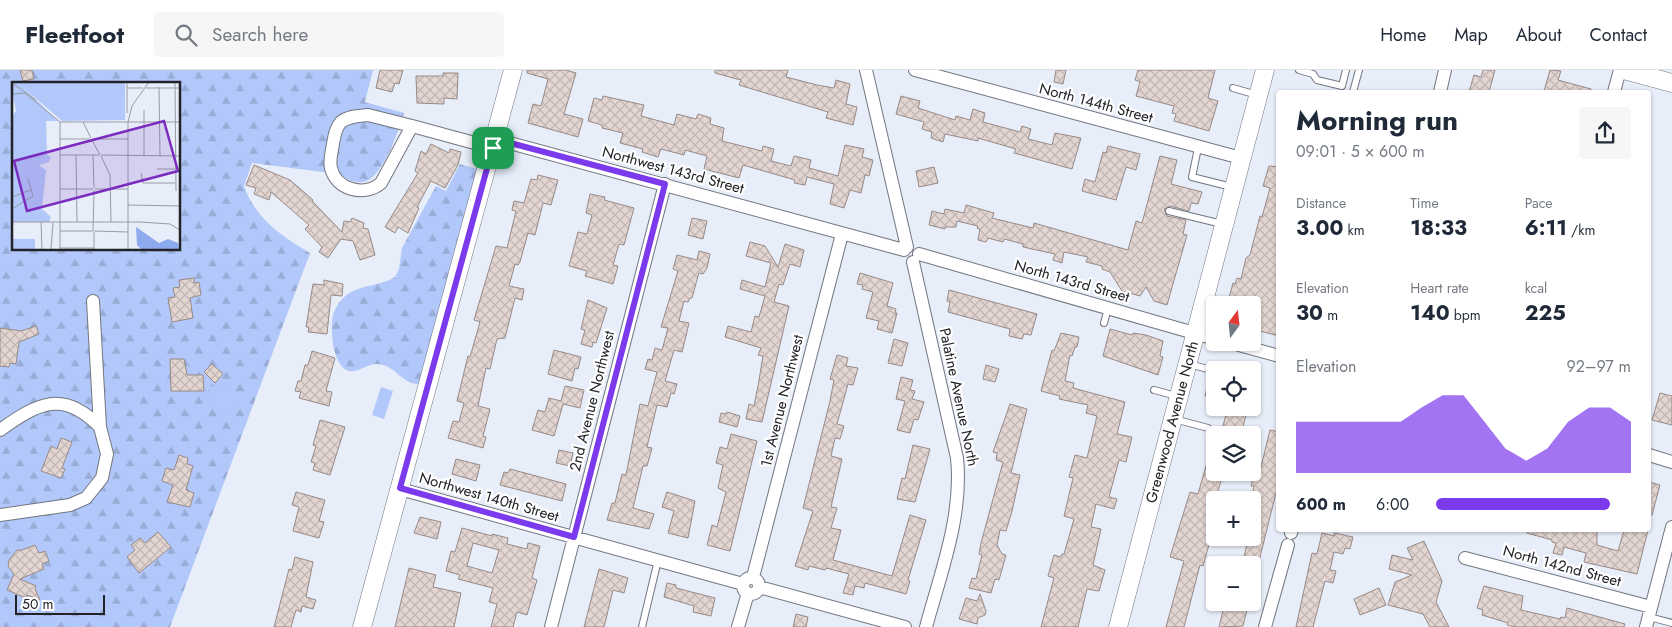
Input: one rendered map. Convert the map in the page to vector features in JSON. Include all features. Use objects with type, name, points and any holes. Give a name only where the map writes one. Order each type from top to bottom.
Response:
[{"type":"main road","points":[[362,627],[513,70]]},
{"type":"main road","name":"Greenwood Avenue North","points":[[1118,627],[1265,70]]},
{"type":"main road","points":[[1624,70],[1672,83]]},
{"type":"street","points":[[866,70],[906,248],[905,259],[916,258]]},
{"type":"street","name":"North 144th Street","points":[[915,70],[1198,148],[1241,158]]},
{"type":"street","points":[[1440,90],[1445,70]]},
{"type":"street","points":[[1615,90],[1620,70]]},
{"type":"street","points":[[368,115],[412,126],[387,173],[376,187],[364,191],[350,189],[344,186],[334,175],[330,163],[333,142],[341,122],[355,116],[368,115]]},
{"type":"street","name":"Northwest 143rd Street","points":[[412,126],[494,143],[665,184],[842,234]]},
{"type":"street","name":"2nd Avenue Northwest","points":[[551,627],[665,184]]},
{"type":"street","points":[[842,234],[906,248]]},
{"type":"street","name":"1st Avenue Northwest","points":[[738,627],[751,585],[842,234]]},
{"type":"street","name":"North 143rd Street","points":[[916,258],[1108,308],[1206,337]]},
{"type":"street","name":"Palatine Avenue North","points":[[916,258],[957,458],[960,482],[956,515],[926,627]]},
{"type":"street","points":[[0,515],[56,508],[86,498],[96,488],[106,467],[107,454],[100,428],[93,301]]},
{"type":"street","points":[[1246,351],[1276,356]]},
{"type":"street","points":[[0,430],[27,410],[43,404],[58,403],[76,408],[88,415],[100,428]]},
{"type":"street","points":[[1651,456],[1672,462]]},
{"type":"street","name":"Northwest 140th Street","points":[[400,488],[905,627]]},
{"type":"street","points":[[1649,617],[1672,527]]},
{"type":"street","points":[[1265,627],[1290,536]]},
{"type":"street","name":"North 142nd Street","points":[[1465,558],[1649,617]]},
{"type":"lane","points":[[1299,70],[1313,72],[1317,80],[1342,86],[1346,70]]},
{"type":"lane","points":[[1354,90],[1359,70]]},
{"type":"lane","points":[[1233,88],[1258,95]]},
{"type":"lane","points":[[1198,148],[1192,176],[1233,187]]},
{"type":"lane","points":[[1170,211],[1224,224]]},
{"type":"lane","points":[[1104,323],[1108,308]]},
{"type":"lane","points":[[1187,363],[1206,368]]},
{"type":"lane","points":[[1154,390],[1179,396]]},
{"type":"lane","points":[[1172,419],[1206,428]]},
{"type":"lane","points":[[642,627],[658,560]]},
{"type":"lane","points":[[1649,617],[1672,623]]},
{"type":"green space","points":[[0,70],[373,70],[365,102],[404,113],[386,158],[376,174],[370,179],[358,182],[338,174],[252,163],[244,186],[255,208],[279,233],[310,253],[170,627],[0,627]]},
{"type":"green space","points":[[460,164],[480,170],[421,381],[418,384],[412,383],[384,365],[378,364],[356,371],[349,371],[343,368],[335,354],[333,345],[332,326],[335,309],[348,294],[395,277],[399,269],[402,248],[436,186],[446,191]]},
{"type":"green space","points":[[225,382],[236,410],[219,416],[208,388]]},
{"type":"green space","points":[[381,387],[393,391],[384,419],[372,415]]},
{"type":"building","points":[[20,70],[32,70],[34,79],[23,81]]},
{"type":"building","points":[[380,70],[403,70],[399,84],[395,83],[392,92],[376,88]]},
{"type":"building","points":[[527,70],[566,70],[576,73],[564,114],[583,119],[578,137],[528,123],[533,104],[541,106],[548,79],[527,73]]},
{"type":"building","points":[[715,70],[788,70],[786,77],[817,85],[834,88],[836,80],[850,84],[846,104],[857,107],[853,125],[826,118],[828,112],[739,85],[741,80],[715,73]]},
{"type":"building","points":[[1056,70],[1066,70],[1063,84],[1054,82]]},
{"type":"building","points":[[1138,70],[1215,70],[1208,98],[1218,101],[1209,131],[1174,121],[1176,114],[1172,113],[1174,106],[1136,96],[1140,82],[1135,80]]},
{"type":"building","points":[[1483,70],[1495,70],[1490,90],[1470,90],[1474,75],[1481,77]]},
{"type":"building","points":[[1550,70],[1561,71],[1558,80],[1591,89],[1591,90],[1544,90]]},
{"type":"building","points":[[443,73],[458,73],[457,99],[444,98],[444,104],[417,103],[416,76],[443,76]]},
{"type":"building","points":[[603,96],[644,105],[641,116],[674,125],[677,114],[696,119],[698,114],[711,118],[710,124],[724,128],[722,141],[762,151],[763,146],[774,149],[771,161],[791,166],[794,156],[811,160],[809,168],[838,176],[845,145],[864,149],[862,157],[873,160],[869,176],[865,175],[861,193],[850,190],[844,208],[830,204],[834,184],[807,177],[805,185],[794,183],[795,180],[743,165],[739,178],[704,169],[707,156],[685,150],[684,155],[661,149],[658,157],[642,152],[643,149],[620,143],[623,133],[602,128],[602,125],[588,121],[594,98],[602,100]]},
{"type":"building","points":[[901,96],[920,101],[918,108],[955,120],[956,116],[970,120],[973,109],[985,113],[983,122],[1020,132],[1022,126],[1031,129],[1028,139],[1052,145],[1055,133],[1081,138],[1072,169],[1014,153],[1016,149],[978,138],[978,141],[945,134],[943,142],[931,138],[932,132],[922,129],[924,122],[896,114]]},
{"type":"building","points":[[431,144],[449,153],[450,149],[461,152],[458,165],[445,188],[431,181],[417,207],[419,208],[408,233],[398,227],[395,233],[385,227],[418,173],[415,171],[421,151],[426,154]]},
{"type":"building","points":[[1108,146],[1140,154],[1136,170],[1126,167],[1116,200],[1082,191],[1085,179],[1095,182],[1103,152],[1106,153]]},
{"type":"building","points":[[1160,156],[1177,160],[1171,184],[1202,192],[1198,204],[1191,203],[1189,211],[1170,206],[1164,209],[1167,216],[1186,220],[1183,234],[1187,235],[1167,305],[1154,301],[1146,287],[1140,296],[1122,291],[1110,272],[1102,269],[1102,266],[1086,262],[1088,257],[1064,252],[1062,263],[1053,260],[1055,254],[1023,247],[1023,244],[1004,239],[1003,242],[988,238],[986,242],[978,240],[980,229],[977,228],[978,226],[957,221],[956,227],[945,227],[945,229],[929,225],[932,211],[944,214],[945,209],[964,213],[966,205],[994,213],[992,218],[1033,228],[1034,223],[1128,250],[1136,221],[1142,223]]},
{"type":"building","points":[[254,165],[290,180],[313,200],[342,232],[344,221],[350,222],[352,218],[364,223],[363,228],[368,229],[375,255],[360,260],[353,241],[341,239],[328,258],[319,252],[322,247],[305,229],[309,225],[271,192],[269,200],[254,194],[256,188],[246,185]]},
{"type":"building","points":[[1269,166],[1276,167],[1276,335],[1261,331],[1261,296],[1229,296],[1233,283],[1235,284],[1237,278],[1241,279],[1246,258],[1250,255],[1260,216],[1262,217],[1270,188],[1263,186]]},
{"type":"building","points":[[934,167],[938,183],[919,187],[916,171]]},
{"type":"building","points":[[538,175],[558,180],[551,205],[543,203],[535,235],[528,233],[520,262],[518,265],[515,264],[509,286],[524,289],[522,300],[515,298],[505,338],[497,339],[490,369],[486,368],[478,406],[490,409],[483,436],[486,437],[483,448],[448,438],[453,421],[459,422],[464,403],[457,401],[468,356],[470,357],[480,322],[474,320],[496,246],[507,248],[516,211],[512,210],[514,201],[524,203],[531,179],[537,180]]},
{"type":"building","points":[[590,194],[605,197],[604,200],[634,208],[624,245],[619,244],[613,265],[618,266],[613,284],[585,276],[587,271],[569,266],[578,232],[587,234],[592,215],[586,213]]},
{"type":"building","points":[[692,218],[707,221],[703,239],[688,235]]},
{"type":"building","points":[[750,242],[765,246],[778,267],[785,244],[804,250],[800,267],[790,264],[783,285],[779,284],[774,302],[789,306],[762,422],[746,419],[749,404],[754,406],[763,356],[758,355],[761,348],[725,337],[728,326],[751,332],[755,316],[759,317],[765,296],[740,289],[742,280],[765,287],[771,263],[746,256]]},
{"type":"building","points":[[699,251],[710,254],[707,268],[703,274],[699,273],[692,298],[688,302],[684,301],[679,321],[689,323],[686,336],[682,352],[674,350],[665,381],[677,384],[674,394],[671,393],[667,407],[657,405],[647,447],[652,448],[647,466],[643,466],[633,508],[654,514],[649,529],[607,520],[612,503],[615,503],[622,474],[626,475],[640,404],[648,406],[657,372],[645,369],[648,359],[652,360],[655,348],[662,350],[668,328],[661,327],[678,271],[673,269],[677,255],[697,260]]},
{"type":"building","points":[[860,273],[893,283],[887,306],[896,309],[895,313],[897,313],[892,333],[877,329],[879,321],[866,318],[873,292],[862,289],[863,285],[857,284]]},
{"type":"building","points":[[194,278],[194,283],[199,282],[201,295],[190,298],[193,318],[172,322],[168,298],[175,297],[173,288],[180,287],[179,280]]},
{"type":"building","points":[[324,280],[343,284],[342,296],[331,295],[327,334],[308,332],[309,327],[306,327],[313,284],[324,285]]},
{"type":"building","points":[[949,290],[1037,314],[1031,335],[1024,334],[1022,339],[1009,336],[1010,329],[948,312],[950,302],[947,301]]},
{"type":"building","points":[[588,300],[607,308],[596,343],[593,342],[592,347],[581,344],[585,330],[581,329]]},
{"type":"building","points":[[36,326],[39,334],[19,342],[16,364],[10,363],[9,367],[0,366],[0,328],[21,331]]},
{"type":"building","points":[[1110,329],[1132,335],[1133,333],[1146,335],[1163,341],[1160,356],[1163,357],[1158,375],[1103,356]]},
{"type":"building","points":[[1061,333],[1079,337],[1077,347],[1075,347],[1072,356],[1070,355],[1065,381],[1074,383],[1073,388],[1125,402],[1117,434],[1132,437],[1126,462],[1119,460],[1109,497],[1117,499],[1114,509],[1096,504],[1091,527],[1101,529],[1093,565],[1105,570],[1099,591],[1087,589],[1078,627],[1041,627],[1054,578],[1048,576],[1054,555],[1061,557],[1064,554],[1074,519],[1064,516],[1073,478],[1069,477],[1075,455],[1087,458],[1097,416],[1086,413],[1088,405],[1059,399],[1060,396],[1041,391],[1052,350],[1054,351]]},
{"type":"building","points":[[894,339],[908,343],[902,366],[888,363]]},
{"type":"building","points":[[554,350],[581,357],[578,369],[575,368],[572,381],[548,374]]},
{"type":"building","points":[[312,351],[335,358],[326,391],[332,392],[329,406],[299,398],[301,392],[295,391],[298,381],[301,381],[305,365],[308,365]]},
{"type":"building","points":[[837,355],[848,358],[846,366],[858,368],[853,385],[848,384],[837,424],[844,426],[840,439],[835,438],[831,456],[842,459],[831,507],[837,508],[831,528],[841,530],[833,560],[892,576],[910,515],[926,520],[908,580],[910,581],[906,594],[865,583],[864,588],[855,586],[853,595],[843,593],[849,574],[826,568],[825,570],[809,566],[808,570],[795,566],[813,511],[803,508],[830,401],[834,380],[830,379]]},
{"type":"building","points":[[170,359],[184,359],[187,375],[203,375],[204,391],[171,391]]},
{"type":"building","points":[[212,364],[223,374],[215,383],[204,372]]},
{"type":"building","points":[[986,365],[999,369],[995,382],[983,379]]},
{"type":"building","points":[[901,377],[913,380],[910,390],[915,391],[912,399],[924,402],[918,420],[914,419],[910,433],[897,430],[905,401],[896,399]]},
{"type":"building","points":[[565,386],[584,390],[580,408],[563,404],[554,436],[532,430],[538,410],[545,412],[549,398],[561,401]]},
{"type":"building","points":[[1660,393],[1672,396],[1672,425],[1652,420]]},
{"type":"building","points":[[1010,404],[1027,409],[1011,473],[1020,475],[1006,531],[1000,530],[997,545],[1002,554],[1006,555],[999,580],[995,579],[991,593],[969,588],[972,578],[976,579],[982,555],[979,554],[981,543],[1003,462],[996,460],[997,453],[993,452]]},
{"type":"building","points":[[727,412],[740,416],[737,427],[719,422],[721,413],[726,414]]},
{"type":"building","points":[[1226,416],[1246,416],[1243,426],[1223,426]]},
{"type":"building","points":[[320,420],[345,427],[330,475],[313,470],[315,463],[311,462],[316,446],[313,445]]},
{"type":"building","points":[[1270,430],[1276,431],[1276,493],[1260,556],[1244,556],[1247,546],[1261,546],[1261,491],[1253,491],[1254,486],[1251,486],[1252,481],[1261,481],[1261,467]]},
{"type":"building","points":[[731,434],[757,441],[730,551],[707,545],[712,525],[717,527],[726,492],[718,488],[723,465],[716,463],[720,447],[727,449]]},
{"type":"building","points":[[61,438],[72,442],[62,468],[65,469],[61,478],[41,471],[51,446],[57,449]]},
{"type":"building","points":[[913,445],[930,449],[915,502],[897,499],[902,478],[905,479]]},
{"type":"building","points":[[559,450],[573,453],[570,466],[556,463]]},
{"type":"building","points":[[179,455],[188,458],[187,464],[193,466],[186,490],[194,493],[190,507],[167,502],[173,485],[162,481],[166,468],[174,470]]},
{"type":"building","points":[[456,459],[480,465],[476,481],[452,474]]},
{"type":"building","points":[[1206,466],[1206,481],[1221,481],[1218,491],[1206,491],[1206,546],[1209,546],[1203,566],[1200,565],[1184,627],[1166,627],[1184,561],[1170,557],[1190,492],[1198,494]]},
{"type":"building","points":[[510,469],[566,484],[562,501],[500,485],[504,472],[508,473]]},
{"type":"building","points":[[1651,483],[1660,485],[1651,515]]},
{"type":"building","points":[[296,492],[325,500],[319,521],[324,522],[319,538],[293,531],[299,507],[292,505]]},
{"type":"building","points":[[667,492],[695,501],[688,538],[668,533],[674,511],[662,507]]},
{"type":"building","points":[[420,517],[441,522],[437,539],[414,533]]},
{"type":"building","points":[[462,528],[508,538],[507,544],[527,549],[528,543],[540,546],[532,578],[537,580],[527,615],[517,612],[513,627],[491,627],[497,604],[489,602],[493,588],[458,579],[460,575],[446,571],[451,551],[455,552]],"holes":[[[473,543],[499,550],[492,573],[467,566]]]},
{"type":"building","points":[[158,532],[171,547],[139,573],[127,557],[135,550],[131,545],[140,538],[145,543]]},
{"type":"building","points":[[1597,532],[1597,545],[1618,551],[1623,532],[1648,532],[1637,574],[1584,562],[1586,553],[1564,547],[1562,555],[1553,553],[1556,543],[1552,542],[1552,540],[1527,533]]},
{"type":"building","points":[[1322,533],[1334,536],[1334,533],[1353,537],[1350,549],[1345,548],[1343,554],[1334,552],[1330,570],[1336,571],[1333,583],[1325,581],[1313,627],[1296,627],[1312,553],[1317,554]]},
{"type":"building","points":[[1424,541],[1442,581],[1436,602],[1449,627],[1430,627],[1423,614],[1388,605],[1395,582],[1412,575],[1389,569],[1392,555],[1413,560],[1407,548]]},
{"type":"building","points":[[35,545],[39,553],[45,551],[49,561],[42,564],[44,569],[20,579],[36,586],[35,589],[40,600],[27,595],[26,598],[7,590],[14,574],[8,566],[9,560],[17,550]]},
{"type":"building","points":[[295,557],[313,562],[306,597],[316,600],[313,609],[302,606],[301,612],[296,610],[291,627],[274,627],[289,569],[292,570]]},
{"type":"building","points":[[409,568],[436,575],[433,587],[461,593],[454,627],[395,627]]},
{"type":"building","points":[[599,569],[628,578],[624,593],[613,590],[604,627],[584,627]]},
{"type":"building","points":[[667,583],[676,585],[676,588],[715,598],[711,616],[693,612],[694,606],[664,597]]},
{"type":"building","points":[[1484,586],[1523,596],[1521,610],[1560,619],[1561,617],[1565,618],[1567,608],[1625,624],[1624,627],[1515,627],[1507,625],[1508,623],[1482,615],[1483,610],[1477,608]]},
{"type":"building","points":[[1379,588],[1386,605],[1360,615],[1354,599]]},
{"type":"building","points":[[980,594],[986,611],[985,615],[978,618],[977,624],[959,619],[966,598],[977,601]]},
{"type":"building","points":[[1223,611],[1247,611],[1243,626],[1219,627]]},
{"type":"building","points":[[796,614],[808,617],[806,627],[793,627]]},
{"type":"route","points":[[495,139],[665,184],[574,537],[400,488],[493,148],[495,139]]}]
